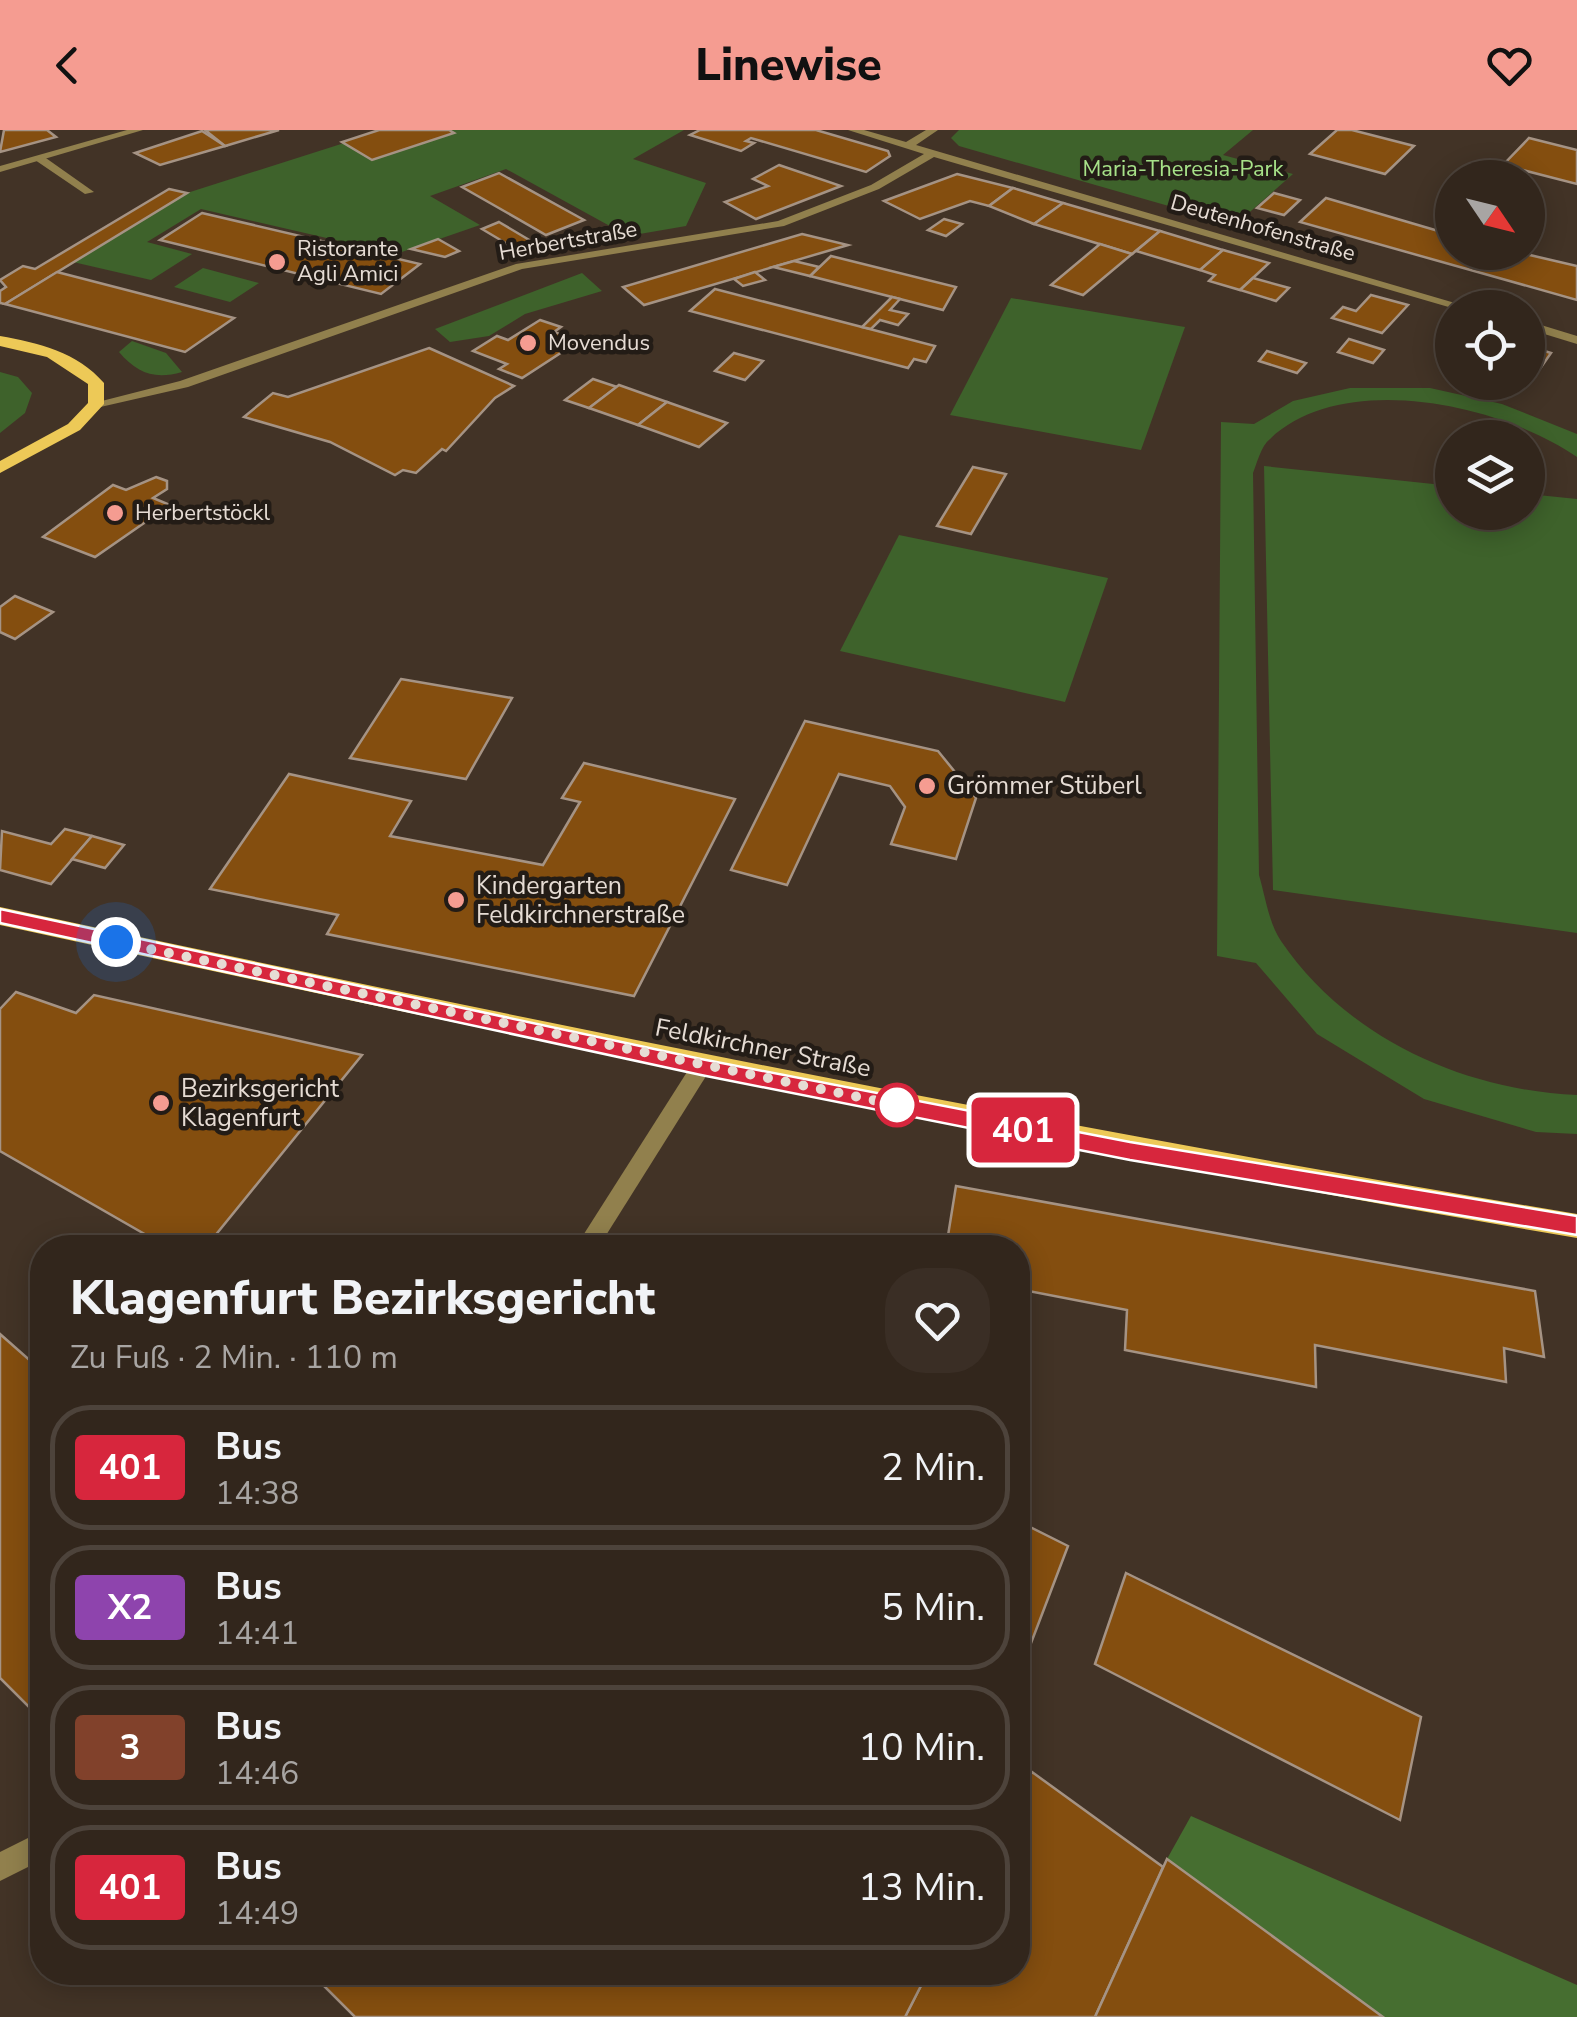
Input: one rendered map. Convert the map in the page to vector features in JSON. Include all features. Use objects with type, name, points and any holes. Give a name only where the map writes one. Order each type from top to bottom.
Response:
[{"type":"main road","points":[[0,341],[57,355],[81,367],[96,382],[96,404],[74,427],[0,468]]},
{"type":"main road","name":"Feldkirchner Straße","points":[[0,916],[701,1067],[1130,1151],[1577,1226]]},
{"type":"street","points":[[0,169],[138,130]]},
{"type":"street","points":[[853,130],[933,153]]},
{"type":"street","points":[[907,146],[933,130]]},
{"type":"street","name":"Deutenhofenstraße","points":[[933,153],[1435,299]]},
{"type":"street","name":"Herbertstraße","points":[[96,404],[184,384],[520,266],[780,224],[876,186],[933,153]]},
{"type":"street","points":[[39,158],[89,192]]},
{"type":"street","points":[[1545,330],[1577,340]]},
{"type":"street","points":[[594,1235],[701,1067]]},
{"type":"street","points":[[0,1868],[30,1852]]},
{"type":"green space","points":[[385,130],[684,130],[633,159],[706,183],[686,226],[628,236],[506,169],[430,196],[480,225],[396,254],[201,209],[147,242],[192,254],[151,280],[73,262],[187,193]]},
{"type":"green space","name":"Maria-Theresia-Park","points":[[959,130],[1253,130],[1223,155],[1293,174],[1235,225],[959,146],[951,138]]},
{"type":"green space","points":[[203,268],[259,283],[230,302],[174,287]]},
{"type":"green space","points":[[582,273],[602,291],[525,314],[489,336],[450,342],[435,329]]},
{"type":"green space","points":[[1011,298],[1185,327],[1141,450],[950,415]]},
{"type":"green space","points":[[132,341],[166,353],[182,372],[155,375],[139,370],[119,352]]},
{"type":"green space","points":[[0,372],[18,377],[32,393],[25,413],[0,433]]},
{"type":"green space","points":[[1350,388],[1430,388],[1435,389],[1435,400],[1484,400],[1542,420],[1501,420],[1423,402],[1380,400],[1339,405],[1301,418],[1264,446],[1253,473],[1259,875],[1270,918],[1281,941],[1339,1005],[1374,1031],[1451,1070],[1534,1091],[1577,1095],[1577,1134],[1536,1132],[1424,1099],[1317,1034],[1256,963],[1217,956],[1221,422],[1254,424],[1293,401]]},
{"type":"green space","points":[[1545,421],[1577,434],[1577,457],[1545,438]]},
{"type":"green space","points":[[1264,466],[1435,484],[1435,530],[1545,530],[1545,496],[1577,499],[1577,933],[1273,890]]},
{"type":"green space","points":[[899,535],[1108,578],[1065,702],[840,651]]},
{"type":"green space","points":[[1191,1816],[1577,1985],[1577,2017],[1383,2017],[1167,1859]]},
{"type":"building","points":[[4,130],[47,130],[56,137],[0,152]]},
{"type":"building","points":[[205,130],[279,130],[225,146]]},
{"type":"building","points":[[379,130],[454,133],[372,160],[342,142]]},
{"type":"building","points":[[700,130],[816,130],[888,151],[890,156],[866,172],[751,138],[746,141],[754,143],[741,151],[690,135]]},
{"type":"building","points":[[1337,130],[1352,130],[1414,146],[1385,174],[1310,154]]},
{"type":"building","points":[[202,131],[225,146],[160,165],[135,153]]},
{"type":"building","points":[[1529,138],[1577,150],[1577,184],[1545,176],[1545,160],[1508,160]]},
{"type":"building","points":[[779,165],[841,186],[756,219],[725,202],[768,186],[753,179]]},
{"type":"building","points":[[499,173],[584,220],[546,235],[462,187]]},
{"type":"building","points":[[957,174],[1013,188],[989,206],[970,201],[920,219],[884,201]]},
{"type":"building","points":[[1013,188],[1063,203],[1034,224],[989,206]]},
{"type":"building","points":[[169,189],[187,193],[5,304],[0,303],[0,291],[6,287],[0,280],[23,266],[35,269]]},
{"type":"building","points":[[1274,193],[1300,200],[1284,215],[1257,208]]},
{"type":"building","points":[[1326,198],[1435,230],[1435,260],[1300,222]]},
{"type":"building","points":[[1063,203],[1160,231],[1132,254],[1034,224]]},
{"type":"building","points":[[202,213],[420,264],[381,294],[160,240]]},
{"type":"building","points":[[944,219],[962,224],[946,236],[928,230]]},
{"type":"building","points":[[499,222],[531,241],[514,248],[482,229]]},
{"type":"building","points":[[1160,231],[1223,250],[1200,270],[1136,251]]},
{"type":"building","points":[[802,234],[848,245],[644,305],[623,287]]},
{"type":"building","points":[[438,239],[459,251],[445,257],[411,249]]},
{"type":"building","points":[[1100,244],[1132,254],[1083,295],[1051,285]]},
{"type":"building","points":[[1223,250],[1269,263],[1240,290],[1209,281],[1215,275],[1200,270]]},
{"type":"building","points":[[831,256],[956,287],[943,310],[810,276]]},
{"type":"building","points":[[1545,259],[1577,266],[1577,300],[1470,270],[1545,270]]},
{"type":"building","points":[[794,261],[819,267],[810,276],[773,267]]},
{"type":"building","points":[[57,272],[234,318],[185,352],[5,304]]},
{"type":"building","points":[[755,272],[765,280],[743,286],[734,279]]},
{"type":"building","points":[[1253,278],[1289,288],[1276,301],[1240,290]]},
{"type":"building","points":[[715,289],[935,346],[926,362],[914,359],[908,368],[690,311]]},
{"type":"building","points":[[1371,295],[1408,305],[1382,333],[1332,318],[1343,307],[1356,311]]},
{"type":"building","points":[[892,297],[900,299],[890,310],[908,314],[898,325],[880,320],[871,329],[862,327]]},
{"type":"building","points":[[540,320],[561,327],[554,332],[579,341],[522,378],[499,369],[507,364],[473,351],[497,336],[508,340]]},
{"type":"building","points":[[1349,339],[1384,350],[1373,363],[1338,352]]},
{"type":"building","points":[[429,348],[514,386],[495,398],[446,451],[442,449],[416,473],[403,470],[395,475],[330,442],[244,417],[273,393],[288,397]]},
{"type":"building","points":[[1267,351],[1306,363],[1297,373],[1259,361]]},
{"type":"building","points":[[734,353],[763,361],[745,380],[715,371]]},
{"type":"building","points":[[593,379],[617,387],[589,408],[565,400]]},
{"type":"building","points":[[619,385],[667,402],[638,425],[589,408]]},
{"type":"building","points":[[667,402],[727,423],[699,447],[638,425]]},
{"type":"building","points":[[973,467],[1006,474],[971,534],[937,526]]},
{"type":"building","name":"Herbertstöckl","points":[[156,477],[167,481],[167,489],[153,498],[170,505],[95,557],[43,537],[113,485],[126,490]]},
{"type":"building","points":[[15,596],[53,612],[15,639],[0,632],[0,607]]},
{"type":"building","points":[[401,679],[512,698],[466,779],[350,758]]},
{"type":"building","points":[[805,721],[938,751],[976,798],[956,859],[891,844],[905,807],[890,786],[839,774],[787,885],[731,870]]},
{"type":"building","points":[[584,763],[735,799],[634,996],[327,934],[338,915],[210,889],[289,774],[411,801],[390,836],[543,865],[580,802],[562,798]]},
{"type":"building","points":[[65,829],[92,836],[51,884],[0,870],[2,831],[51,844]]},
{"type":"building","points":[[92,836],[124,845],[105,868],[72,859]]},
{"type":"building","name":"Bezirksgericht Klagenfurt","points":[[16,992],[76,1013],[94,995],[362,1055],[216,1235],[146,1235],[0,1151],[0,1009]]},
{"type":"building","points":[[956,1186],[1535,1291],[1544,1357],[1504,1348],[1506,1382],[1315,1345],[1316,1387],[1125,1350],[1127,1310],[1030,1291],[1030,1235],[948,1235]]},
{"type":"building","points":[[0,1334],[30,1360],[30,1708],[0,1678]]},
{"type":"building","points":[[1030,1527],[1068,1546],[1030,1646]]},
{"type":"building","points":[[1126,1573],[1421,1717],[1400,1820],[1095,1664]]},
{"type":"building","points":[[1032,1772],[1163,1867],[1095,2017],[905,2017],[921,1985],[1030,1985]]},
{"type":"building","points":[[1167,1859],[1383,2017],[1095,2017]]},
{"type":"building","points":[[323,1985],[921,1985],[905,2017],[355,2017]]},
{"type":"bus line","name":"401","points":[[0,916],[701,1067],[1130,1151],[1577,1226]]},
{"type":"place","name":"Ristorante Agli Amici","points":[[277,262]]},
{"type":"place","name":"Movendus","points":[[528,343]]},
{"type":"place","name":"Herbertstöckl","points":[[115,513]]},
{"type":"place","name":"Grömmer Stüberl","points":[[927,786]]},
{"type":"place","name":"Kindergarten Feldkirchnerstraße","points":[[456,900]]},
{"type":"place","name":"Bezirksgericht Klagenfurt","points":[[161,1103]]},
{"type":"route","points":[[116,942],[897,1105]]}]
